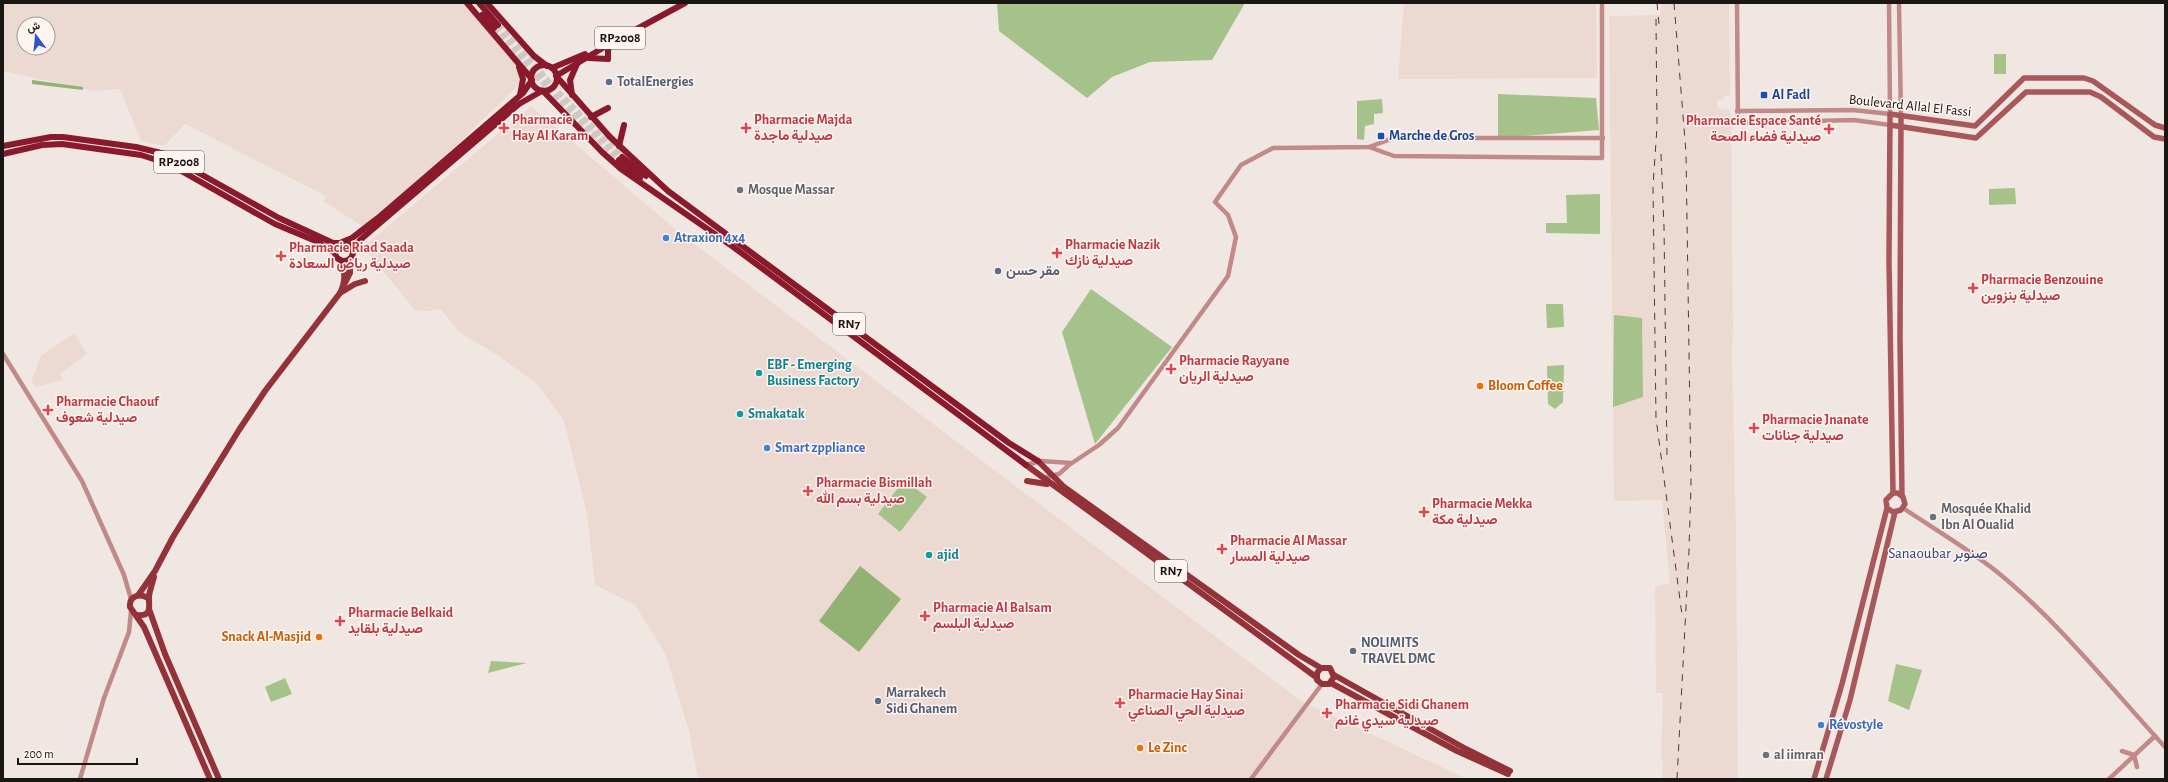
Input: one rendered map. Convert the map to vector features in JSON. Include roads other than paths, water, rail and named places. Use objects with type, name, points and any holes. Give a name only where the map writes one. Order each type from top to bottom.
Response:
[{"type":"highway","points":[[468,3],[531,79],[536,88],[543,91],[608,158],[656,192]]},
{"type":"highway","points":[[472,3],[496,27],[479,3]]},
{"type":"highway","points":[[487,3],[534,56],[549,67],[591,117],[619,146],[661,185]]},
{"type":"highway","name":"RP2008","points":[[549,67],[575,59],[678,3]]},
{"type":"highway","name":"RP2008","points":[[556,76],[611,43],[685,3]]},
{"type":"highway","points":[[584,59],[600,57],[608,59],[608,50],[611,43]]},
{"type":"highway","points":[[518,64],[523,79],[520,96]]},
{"type":"highway","points":[[573,96],[570,80],[577,64]]},
{"type":"highway","points":[[335,253],[335,248],[341,243],[352,238],[378,218],[520,96],[528,87],[536,69],[549,67]]},
{"type":"highway","points":[[340,260],[350,260],[353,255],[353,249],[360,240],[519,104],[553,87],[556,76]]},
{"type":"highway","points":[[591,117],[608,108]]},
{"type":"highway","points":[[619,146],[624,125]]},
{"type":"highway","name":"RP2008","points":[[3,146],[51,137],[63,137],[153,150],[172,158],[279,218],[333,243],[348,243],[353,249]]},
{"type":"highway","name":"RP2008","points":[[3,154],[42,145],[62,144],[151,157],[169,164],[275,224],[318,242],[335,253],[340,260]]},
{"type":"highway","name":"RN7","points":[[1026,465],[732,246],[656,192],[620,159],[661,185],[1010,443],[1038,461]]},
{"type":"main road","name":"Boulevard Allal El Fassi","points":[[1890,114],[1975,126],[2024,78],[2084,78],[2093,80],[2155,125],[2165,128]]},
{"type":"main road","name":"Boulevard Allal El Fassi","points":[[1890,125],[1976,138],[2026,92],[2086,91],[2101,97],[2154,137],[2165,139]]},
{"type":"main road","points":[[1814,779],[1842,684],[1888,508],[1886,500],[1893,493],[1889,262],[1890,114]]},
{"type":"main road","points":[[1826,779],[1850,700],[1895,512],[1903,508],[1905,502],[1902,496],[1900,337],[1901,116]]},
{"type":"main road","points":[[340,260],[343,268],[344,284]]},
{"type":"main road","points":[[210,779],[140,616],[131,611],[129,606],[131,599],[138,595],[155,571],[173,537],[239,430],[265,391],[340,293],[350,273],[350,260]]},
{"type":"main road","points":[[340,293],[355,284],[365,281]]},
{"type":"main road","name":"RN7","points":[[1038,461],[1049,469],[1054,477],[1064,487],[1298,655],[1320,668],[1328,667],[1334,675],[1459,748]]},
{"type":"main road","name":"RN7","points":[[1026,465],[1041,478],[1316,677],[1322,684]]},
{"type":"main road","points":[[1027,481],[1051,485]]},
{"type":"main road","points":[[1893,493],[1902,496]]},
{"type":"main road","points":[[1888,508],[1895,512]]},
{"type":"main road","points":[[155,571],[148,598],[151,605],[149,609],[165,654],[219,779]]},
{"type":"main road","points":[[138,595],[148,598]]},
{"type":"main road","points":[[140,616],[149,609]]},
{"type":"main road","points":[[1316,677],[1317,671],[1320,668]]},
{"type":"main road","points":[[1322,684],[1331,683],[1334,675]]},
{"type":"main road","name":"RN7","points":[[1331,683],[1509,772]]},
{"type":"street","points":[[1369,147],[1394,156],[1602,158],[1602,3]]},
{"type":"street","points":[[1736,3],[1738,111]]},
{"type":"street","points":[[1889,3],[1890,114]]},
{"type":"street","points":[[1899,3],[1901,116]]},
{"type":"street","name":"Boulevard Allal El Fassi","points":[[1890,114],[1853,110],[1738,111],[1738,123],[1854,120],[1890,125]]},
{"type":"street","points":[[1041,478],[1054,477],[1071,463],[1094,450],[1118,428],[1228,276],[1236,237],[1228,215],[1215,202],[1241,165],[1273,148],[1369,147],[1394,138],[1602,138]]},
{"type":"street","points":[[3,354],[79,477],[128,586],[131,599]]},
{"type":"street","points":[[1026,465],[1038,461],[1071,463]]},
{"type":"street","points":[[1903,508],[1985,562],[2029,600],[2102,676],[2165,747]]},
{"type":"street","points":[[128,586],[138,595]]},
{"type":"street","points":[[80,779],[104,698],[128,632],[131,611]]},
{"type":"street","points":[[128,632],[140,616]]},
{"type":"street","points":[[1251,779],[1322,684]]},
{"type":"street","points":[[2109,779],[2155,736]]},
{"type":"street","points":[[2122,752],[2134,755]]},
{"type":"street","points":[[2134,755],[2137,767]]},
{"type":"tunnel","points":[[498,25],[557,91],[622,157]]},
{"type":"tunnel","points":[[494,28],[553,94],[619,160]]},
{"type":"railway","points":[[1657,3],[1659,24]]},
{"type":"railway","points":[[1674,3],[1686,153],[1691,485],[1677,779]]},
{"type":"railway","points":[[1656,19],[1657,127],[1653,186],[1656,418],[1682,615]]},
{"type":"railway","points":[[1661,154],[1664,227],[1667,456]]},
{"type":"place","name":"TotalEnergies","points":[[609,82]]},
{"type":"place","name":"Al Fadl","points":[[1764,95]]},
{"type":"place","name":"Pharmacie Hay Al Karam","points":[[504,128]]},
{"type":"place","name":"Pharmacie Majda صيدلية ماجدة","points":[[746,128]]},
{"type":"place","name":"Pharmacie Espace Santé صيدلية فضاء الصحة","points":[[1829,129]]},
{"type":"place","name":"Marche de Gros","points":[[1381,136]]},
{"type":"place","name":"Mosque Massar","points":[[740,190]]},
{"type":"place","name":"Atraxion 4x4","points":[[666,238]]},
{"type":"place","name":"Pharmacie Nazik صيدلية نازك","points":[[1057,253]]},
{"type":"place","name":"Pharmacie Riad Saada صيدلية رياض السعادة","points":[[281,256]]},
{"type":"place","name":"مقر حسن","points":[[998,271]]},
{"type":"place","name":"Pharmacie Benzouine صيدلية بنزوين","points":[[1973,288]]},
{"type":"place","name":"Pharmacie Rayyane صيدلية الريان","points":[[1171,369]]},
{"type":"place","name":"EBF - Emerging Business Factory","points":[[759,373]]},
{"type":"place","name":"Bloom Coffee","points":[[1480,386]]},
{"type":"place","name":"Pharmacie Chaouf صيدلية شعوف","points":[[48,410]]},
{"type":"place","name":"Smakatak","points":[[740,414]]},
{"type":"place","name":"Pharmacie Jnanate صيدلية جنانات","points":[[1754,428]]},
{"type":"place","name":"Smart zppliance","points":[[767,448]]},
{"type":"place","name":"Pharmacie Bismillah صيدلية بسم الله","points":[[808,491]]},
{"type":"place","name":"Pharmacie Mekka صيدلية مكة","points":[[1424,512]]},
{"type":"place","name":"Mosquée Khalid Ibn Al Oualid","points":[[1933,517]]},
{"type":"place","name":"Pharmacie Al Massar صيدلية المسار","points":[[1222,549]]},
{"type":"place","name":"ajid","points":[[929,555]]},
{"type":"place","name":"Pharmacie Al Balsam صيدلية البلسم","points":[[925,616]]},
{"type":"place","name":"Pharmacie Belkaid صيدلية بلقايد","points":[[340,621]]},
{"type":"place","name":"Snack Al-Masjid","points":[[319,637]]},
{"type":"place","name":"NOLIMITS TRAVEL DMC","points":[[1353,651]]},
{"type":"place","name":"Marrakech Sidi Ghanem","points":[[878,701]]},
{"type":"place","name":"Pharmacie Hay Sinai صيدلية الحي الصناعي","points":[[1120,703]]},
{"type":"place","name":"Pharmacie Sidi Ghanem صيدلية سيدي غانم","points":[[1327,713]]},
{"type":"place","name":"Révostyle","points":[[1821,725]]},
{"type":"place","name":"Le Zinc","points":[[1140,748]]},
{"type":"place","name":"al iimran","points":[[1766,755]]},
{"type":"district","name":"Sanaoubar صنوبر","points":[[1938,553]]}]
